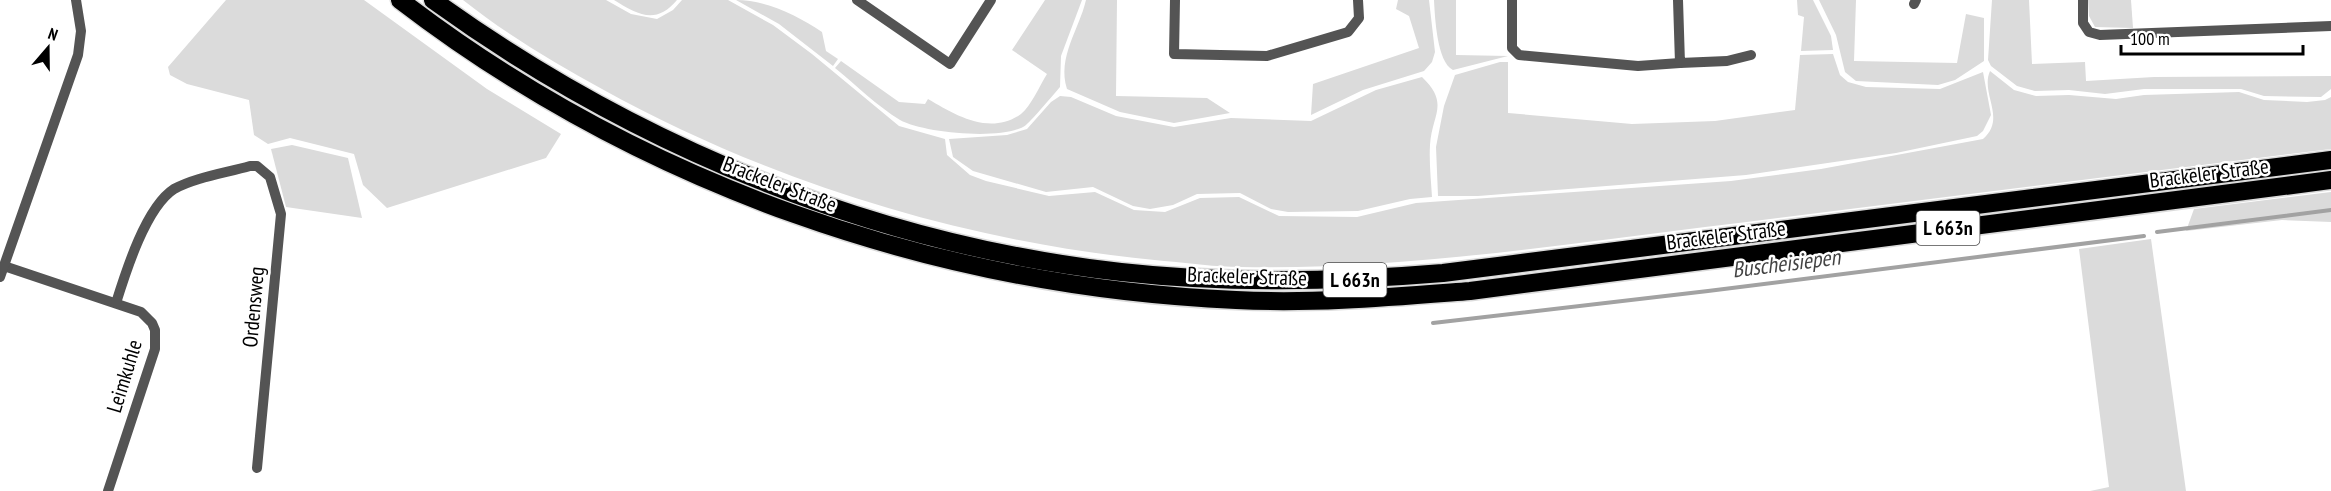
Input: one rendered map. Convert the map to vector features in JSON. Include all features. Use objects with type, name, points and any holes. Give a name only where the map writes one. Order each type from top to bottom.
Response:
[{"type":"highway","name":"Brackeler Straße","points":[[400,0],[467,49],[550,102],[663,160],[761,203],[883,244],[947,261],[1051,281],[1158,295],[1299,301],[1385,298],[1470,291],[2331,180]]},
{"type":"highway","name":"Brackeler Straße","points":[[433,0],[519,59],[627,121],[767,183],[922,234],[1004,253],[1121,272],[1231,280],[1297,281],[1443,273],[2331,160]]},
{"type":"street","points":[[2,272],[5,242],[78,55],[81,31],[76,0]]},
{"type":"street","points":[[857,0],[950,64],[991,0]]},
{"type":"street","points":[[1175,0],[1174,54],[1267,56],[1348,32],[1359,18],[1358,0]]},
{"type":"street","points":[[1512,0],[1512,48],[1519,54],[1638,66],[1727,61],[1751,55]]},
{"type":"street","points":[[1678,0],[1680,63]]},
{"type":"street","points":[[2083,0],[2084,23],[2089,32],[2100,35],[2331,26]]},
{"type":"street","name":"Ordensweg","points":[[116,303],[150,216],[165,196],[189,183],[249,166],[257,166],[270,177],[281,214],[257,468]]},
{"type":"street","name":"Leimkuhle","points":[[2,272],[116,303],[147,316],[152,323],[157,340],[108,491]]},
{"type":"shaded area","points":[[226,0],[364,0],[487,89],[561,134],[546,158],[387,208],[363,185],[354,154],[290,138],[268,144],[254,135],[249,100],[187,84],[170,75],[168,67]]},
{"type":"shaded area","points":[[463,0],[606,0],[631,14],[657,19],[673,10],[682,0],[728,0],[773,25],[899,126],[945,139],[947,155],[970,175],[1049,196],[1095,192],[1134,210],[1165,212],[1200,198],[1239,197],[1279,216],[1357,217],[1416,203],[1731,181],[1821,169],[1983,139],[1993,123],[1988,88],[1990,71],[2014,90],[2036,96],[2069,95],[2116,99],[2144,95],[2239,92],[2264,100],[2307,102],[2331,97],[2331,149],[1474,255],[1357,265],[1212,266],[1091,252],[1018,240],[945,224],[874,204],[804,180],[667,123],[602,89],[531,48]]},
{"type":"shaded area","points":[[614,0],[677,0],[662,13],[647,15],[631,10]]},
{"type":"shaded area","points":[[736,0],[770,6],[802,20],[822,32],[826,51],[838,59],[833,66],[779,24]]},
{"type":"shaded area","points":[[1045,0],[1082,0],[1061,56],[1060,87],[1026,125],[1016,130],[983,134],[944,132],[911,125],[883,108],[835,68],[841,61],[899,102],[925,104],[928,99],[973,121],[997,123],[1009,120],[1025,110],[1047,74],[1012,50]]},
{"type":"shaded area","points":[[1086,0],[1117,0],[1116,96],[1207,98],[1230,113],[1174,123],[1120,112],[1067,89],[1065,66],[1067,55]]},
{"type":"shaded area","points":[[1398,0],[1429,0],[1435,52],[1432,62],[1424,71],[1363,90],[1311,115],[1313,84],[1419,48],[1409,16],[1396,9]]},
{"type":"shaded area","points":[[1434,0],[1456,0],[1456,55],[1508,56],[1453,70],[1443,58],[1440,49]]},
{"type":"shaded area","points":[[1797,0],[1813,0],[1831,36],[1833,50],[1801,51],[1804,17],[1798,15]]},
{"type":"shaded area","points":[[1819,0],[1856,0],[1854,61],[1957,63],[1966,14],[1984,18],[1984,61],[1955,80],[1938,85],[1856,81],[1845,72],[1836,35]]},
{"type":"shaded area","points":[[1992,0],[2029,0],[2032,64],[2085,62],[2086,81],[2154,77],[2331,76],[2331,89],[2321,97],[2264,96],[2241,89],[2144,89],[2105,94],[2069,90],[2035,91],[2017,86],[1991,66],[1988,60]]},
{"type":"shaded area","points":[[2088,0],[2131,0],[2133,28],[2095,27],[2089,16]]},
{"type":"shaded area","points":[[1833,54],[1840,75],[1848,82],[1866,87],[1940,89],[1983,72],[1991,115],[1983,131],[1977,136],[1896,153],[1746,175],[1478,196],[1438,196],[1436,147],[1444,106],[1455,75],[1500,62],[1508,62],[1508,113],[1632,124],[1715,121],[1795,110],[1800,55]]},
{"type":"shaded area","points":[[1422,77],[1430,86],[1437,102],[1430,145],[1432,197],[1410,199],[1358,211],[1288,212],[1271,209],[1240,193],[1197,194],[1173,205],[1150,209],[1133,206],[1093,187],[1046,192],[973,171],[953,157],[949,139],[1007,135],[1027,129],[1051,102],[1060,96],[1071,97],[1116,116],[1174,127],[1231,118],[1311,121],[1376,90]]},
{"type":"shaded area","points":[[292,145],[348,158],[362,218],[286,207],[271,149]]},
{"type":"shaded area","points":[[2331,192],[2331,222],[2282,220],[2186,231],[2194,209]]},
{"type":"shaded area","points":[[2151,239],[2186,491],[2090,491],[2109,487],[2079,249]]},
{"type":"waterway","name":"Buscheisiepen","points":[[2157,232],[2331,210]]},
{"type":"waterway","name":"Buscheisiepen","points":[[1433,323],[2144,236]]}]
